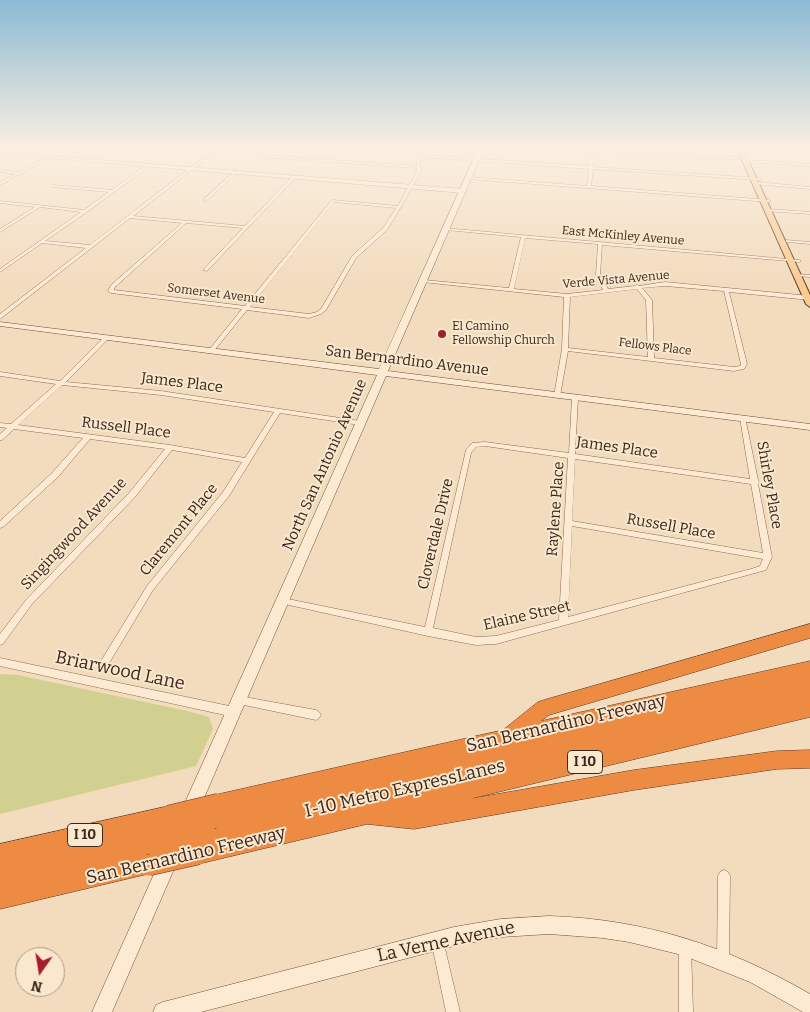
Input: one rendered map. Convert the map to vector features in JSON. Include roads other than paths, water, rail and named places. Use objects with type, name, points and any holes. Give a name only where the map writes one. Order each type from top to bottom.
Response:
[{"type":"highway","points":[[508,737],[544,708],[810,631]]},
{"type":"highway","name":"San Bernardino Freeway","points":[[0,898],[213,819],[508,737],[810,668]]},
{"type":"highway","name":"I-10 Metro ExpressLanes","points":[[0,884],[159,839],[213,819],[810,679]]},
{"type":"highway","name":"I-10 Metro ExpressLanes","points":[[213,819],[810,694]]},
{"type":"highway","name":"San Bernardino Freeway","points":[[0,854],[159,839],[198,854],[810,709]]},
{"type":"highway","points":[[360,815],[414,819],[634,780],[777,760],[810,759]]},
{"type":"highway","name":"I-10 Metro ExpressLanes","points":[[0,867],[159,839]]},
{"type":"main road","name":"North San Antonio Avenue","points":[[102,1012],[461,196]]},
{"type":"main road","points":[[765,196],[794,261],[810,288]]},
{"type":"main road","points":[[770,210],[788,241],[794,261]]},
{"type":"main road","points":[[803,275],[809,300]]},
{"type":"main road","name":"San Bernardino Avenue","points":[[0,324],[810,427]]},
{"type":"main road","name":"La Verne Avenue","points":[[163,1012],[437,940],[515,926],[551,925],[587,927],[634,934],[685,948],[758,976],[810,1005]]},
{"type":"street","points":[[0,271],[106,196]]},
{"type":"street","points":[[0,317],[157,196]]},
{"type":"street","points":[[205,200],[209,196]]},
{"type":"street","points":[[204,270],[275,196]]},
{"type":"street","points":[[211,351],[334,201],[399,207],[405,196]]},
{"type":"street","points":[[706,196],[767,201]]},
{"type":"street","points":[[0,202],[86,211]]},
{"type":"street","points":[[0,231],[39,206]]},
{"type":"street","name":"Somerset Avenue","points":[[185,222],[114,286],[111,291],[309,316],[319,313],[354,257],[385,229],[399,207]]},
{"type":"street","points":[[770,210],[810,213]]},
{"type":"street","points":[[131,217],[244,227]]},
{"type":"street","name":"East McKinley Avenue","points":[[446,229],[794,261]]},
{"type":"street","points":[[511,289],[522,236]]},
{"type":"street","points":[[788,241],[810,243]]},
{"type":"street","points":[[41,242],[91,247]]},
{"type":"street","points":[[600,244],[598,275],[606,291]]},
{"type":"street","name":"Verde Vista Avenue","points":[[424,281],[567,296],[665,284],[726,289],[809,300]]},
{"type":"street","points":[[638,286],[649,300],[652,358]]},
{"type":"street","name":"Fellows Place","points":[[565,348],[734,369],[742,368],[744,364],[726,289]]},
{"type":"street","points":[[557,396],[565,348],[567,296]]},
{"type":"street","points":[[0,438],[14,428],[106,338]]},
{"type":"street","name":"James Place","points":[[0,374],[61,383],[161,393],[360,423]]},
{"type":"street","name":"Raylene Place","points":[[562,622],[575,398]]},
{"type":"street","name":"Claremont Place","points":[[102,667],[150,588],[220,501],[279,410]]},
{"type":"street","name":"Shirley Place","points":[[743,418],[768,557]]},
{"type":"street","name":"Russell Place","points":[[0,425],[170,447],[247,461]]},
{"type":"street","points":[[0,525],[55,475],[88,437]]},
{"type":"street","name":"James Place","points":[[474,444],[756,482]]},
{"type":"street","name":"Cloverdale Drive","points":[[428,632],[468,452],[474,444]]},
{"type":"street","name":"Singingwood Avenue","points":[[0,642],[29,602],[132,495],[170,447]]},
{"type":"street","name":"Russell Place","points":[[568,523],[768,557]]},
{"type":"street","name":"Elaine Street","points":[[283,602],[476,641],[562,622],[750,572],[763,568],[768,557]]},
{"type":"street","name":"Briarwood Lane","points":[[0,662],[237,706],[316,715]]},
{"type":"street","points":[[723,961],[724,876]]},
{"type":"street","points":[[437,940],[454,1012]]},
{"type":"street","points":[[685,948],[686,1012]]},
{"type":"place","name":"El Camino Fellowship Church","points":[[442,334]]}]
